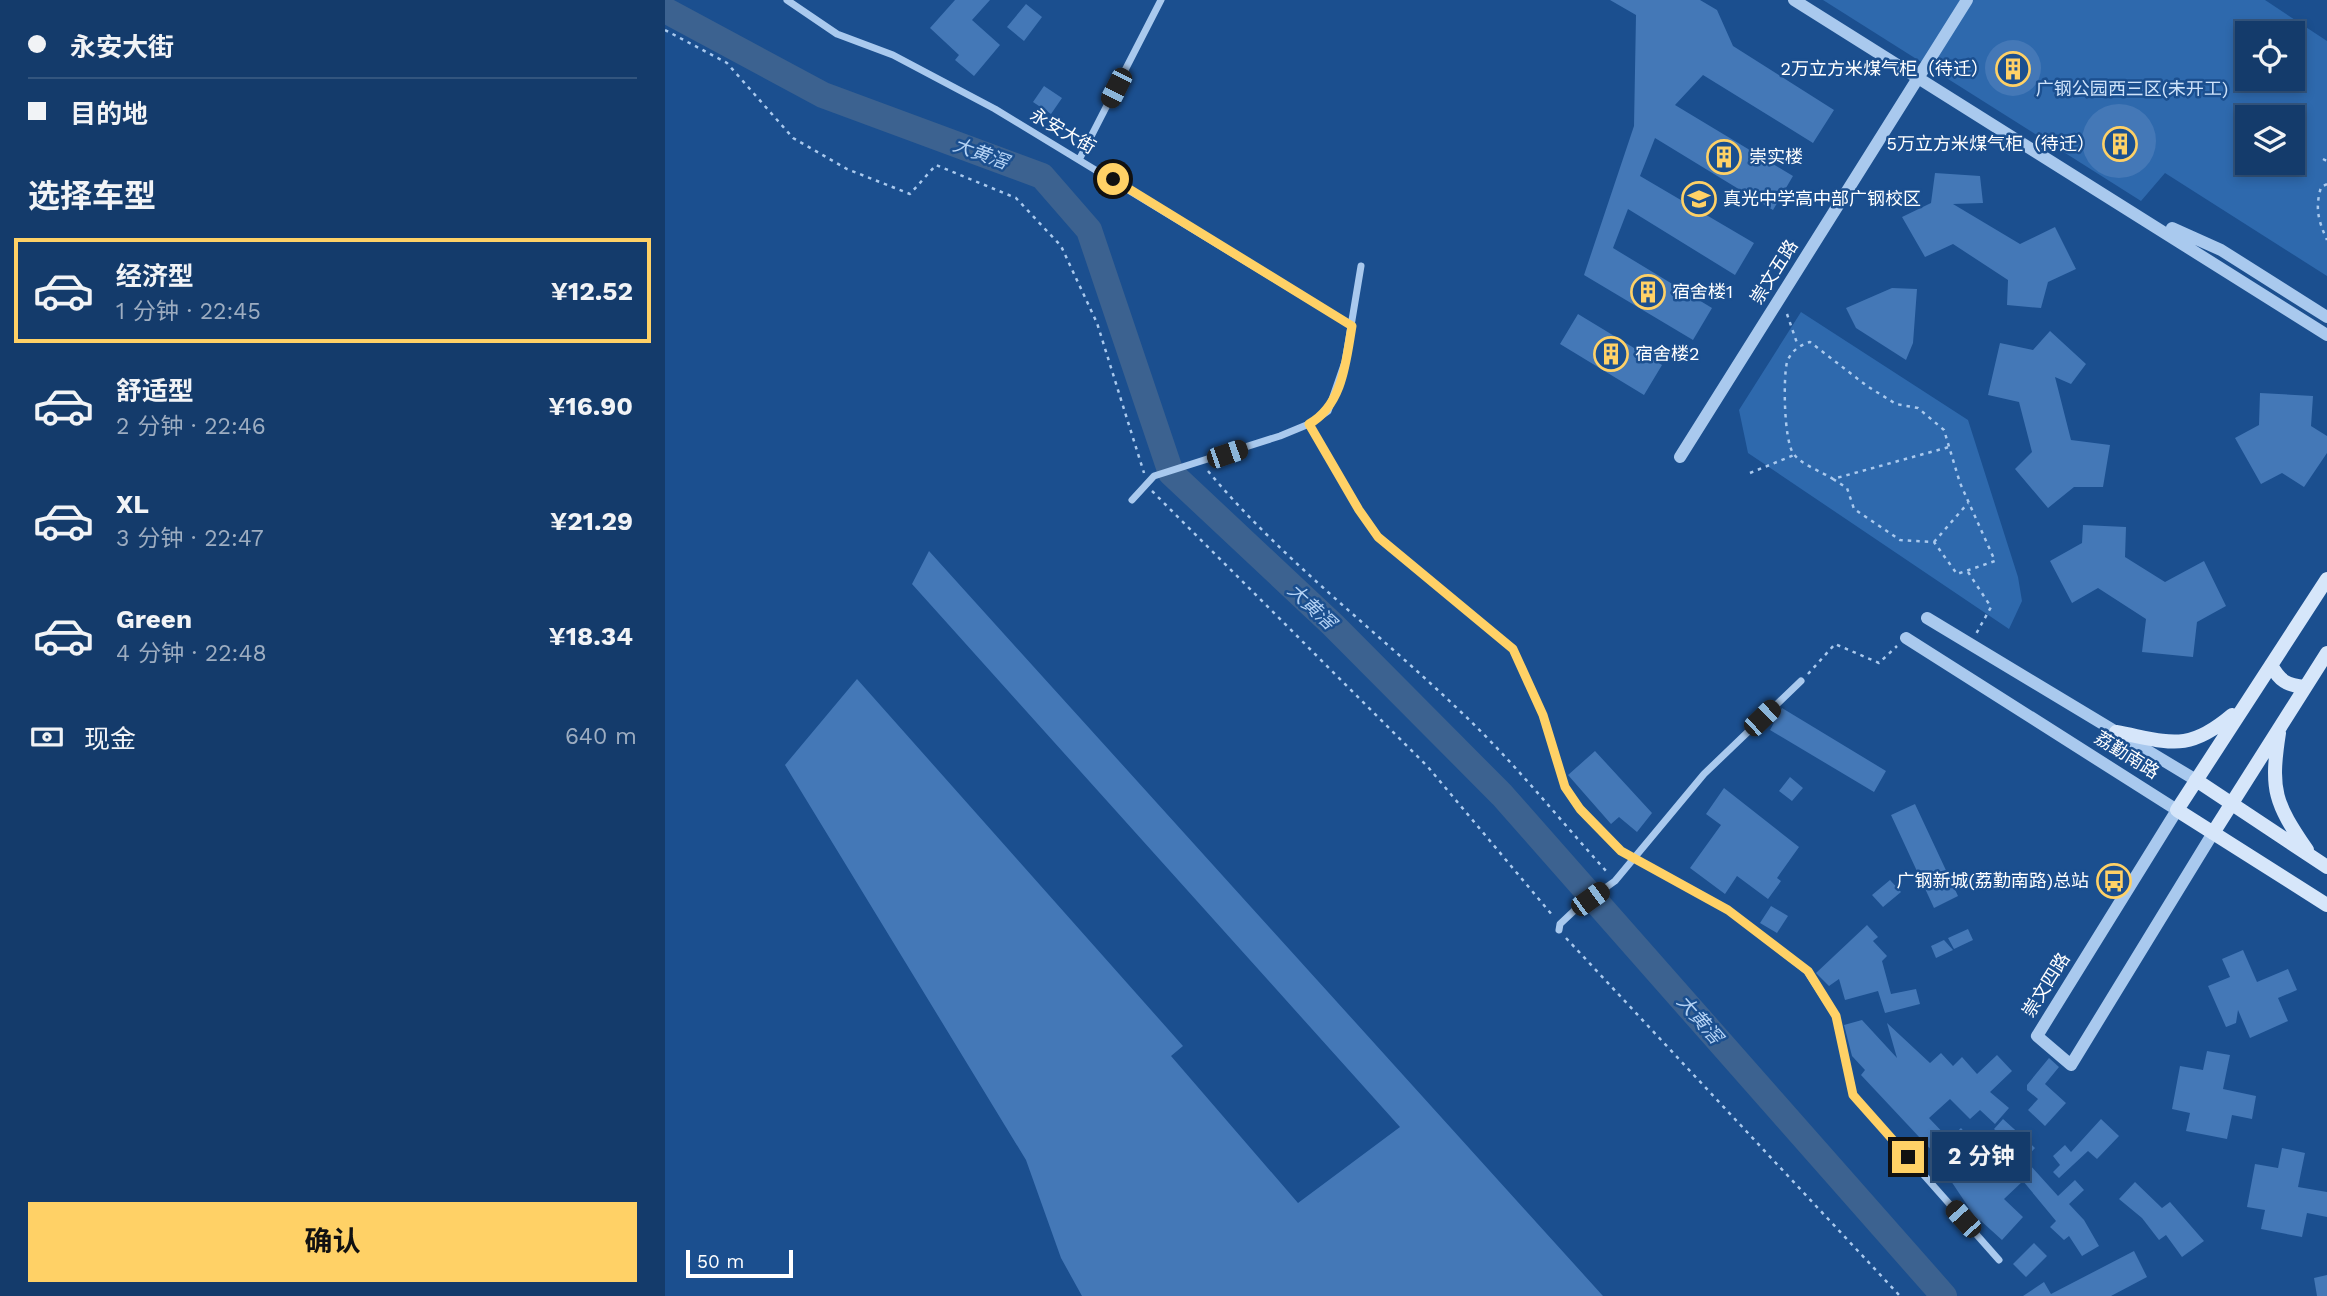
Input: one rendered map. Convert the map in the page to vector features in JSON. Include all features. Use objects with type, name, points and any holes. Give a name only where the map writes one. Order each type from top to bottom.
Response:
[{"type":"main road","name":"崇文四路","points":[[2177,810],[2327,579]]},
{"type":"main road","name":"崇文四路","points":[[2213,833],[2327,653]]},
{"type":"main road","points":[[2271,665],[2279,679],[2288,686],[2305,687]]},
{"type":"main road","points":[[2116,732],[2157,740],[2190,741],[2208,736],[2246,702]]},
{"type":"main road","points":[[2280,726],[2273,769],[2275,794],[2282,814],[2312,857]]},
{"type":"main road","name":"荔勤南路","points":[[2196,780],[2327,867]]},
{"type":"main road","name":"荔勤南路","points":[[2177,810],[2327,905]]},
{"type":"street","name":"永安大街","points":[[787,0],[837,34],[893,55],[1080,158],[1352,326]]},
{"type":"street","points":[[1080,158],[1161,0]]},
{"type":"street","points":[[1794,0],[2327,335]]},
{"type":"street","name":"崇文五路","points":[[1680,457],[1967,0]]},
{"type":"street","points":[[2127,207],[2221,250],[2327,317]]},
{"type":"street","points":[[1132,500],[1154,476],[1190,462],[1201,463],[1309,424],[1321,417],[1333,401],[1352,326],[1361,265]]},
{"type":"street","points":[[1309,424],[1359,510],[1378,537],[1513,649],[1529,679],[1571,797],[1609,840],[1633,860],[1728,910],[1808,971],[1836,1016],[1853,1095],[1999,1260]]},
{"type":"street","name":"荔勤南路","points":[[1927,618],[1969,646],[2196,780]]},
{"type":"street","name":"荔勤南路","points":[[1906,638],[2177,810]]},
{"type":"street","points":[[1559,927],[1577,908],[1615,881],[1704,774],[1801,681]]},
{"type":"street","name":"崇文四路","points":[[2177,810],[2037,1037],[2071,1065],[2213,833]]},
{"type":"path","points":[[665,30],[727,63],[793,138],[847,169],[910,194],[936,165],[1016,198],[1061,246],[1097,323],[1147,485],[1427,767],[1559,927],[1900,1296]]},
{"type":"path","points":[[2327,184],[2322,187],[2317,201],[2317,219],[2327,240]]},
{"type":"path","points":[[1787,314],[1798,346]]},
{"type":"path","points":[[1810,342],[1896,404],[1917,408],[1944,430],[1968,503],[1995,561],[1957,574],[1934,542],[1900,540],[1854,509],[1847,488],[1794,456],[1788,444],[1786,380],[1787,361],[1798,346],[1810,342]]},
{"type":"path","points":[[1833,479],[1949,447]]},
{"type":"path","points":[[1750,473],[1794,456]]},
{"type":"path","points":[[1201,463],[1240,509],[1311,579],[1462,713],[1615,881]]},
{"type":"path","points":[[1934,542],[1968,503]]},
{"type":"path","points":[[1968,572],[1991,607],[1969,646]]},
{"type":"path","points":[[1801,681],[1835,644],[1879,663],[1906,638]]},
{"type":"green space","name":"广钢公园西三区(未开工)","points":[[1823,0],[2265,0],[2297,21],[2235,21],[2235,91],[2305,91],[2305,26],[2327,41],[2327,276],[2165,173],[2141,201]]},
{"type":"green space","points":[[1801,312],[1968,420],[2018,577],[2022,601],[2009,629],[1748,453],[1739,410]]},
{"type":"building","points":[[955,0],[990,0],[972,20],[1000,45],[974,76],[955,60],[959,55],[930,28]]},
{"type":"building","points":[[1610,0],[1700,0],[1717,10],[1733,46],[1834,110],[1813,143],[1703,75],[1675,105],[1793,176],[1773,210],[1655,138],[1640,176],[1754,243],[1735,275],[1628,209],[1613,248],[1712,308],[1693,340],[1584,275],[1634,126],[1636,15]]},
{"type":"building","points":[[1026,4],[1042,17],[1024,41],[1007,27]]},
{"type":"building","name":"2万立方米煤气柜（待迁）","points":[[2013,40],[2024,42],[2033,48],[2039,57],[2039,79],[2033,88],[2024,94],[2013,96],[2002,94],[1993,88],[1987,79],[1985,68],[1987,57],[1993,48],[2002,42]]},
{"type":"building","points":[[1044,86],[1062,98],[1051,114],[1033,102]]},
{"type":"building","name":"5万立方米煤气柜（待迁）","points":[[2119,104],[2133,107],[2145,115],[2153,127],[2156,141],[2153,155],[2145,167],[2133,175],[2119,178],[2105,175],[2093,167],[2085,155],[2082,141],[2085,127],[2093,115],[2105,107]]},
{"type":"building","points":[[1935,173],[1980,176],[1983,203],[1953,204],[2020,244],[2055,227],[2076,269],[2048,282],[2041,308],[2007,305],[2008,280],[1953,244],[1925,257],[1902,217],[1931,203]]},
{"type":"building","points":[[1892,288],[1917,289],[1913,343],[1906,360],[1856,328],[1846,308]]},
{"type":"building","name":"宿舍楼2","points":[[1578,314],[1662,365],[1644,395],[1560,344]]},
{"type":"building","points":[[2050,331],[2086,364],[2071,384],[2055,377],[2071,440],[2110,445],[2103,487],[2074,487],[2048,508],[2015,469],[2032,452],[2019,402],[1988,395],[2000,343],[2033,350]]},
{"type":"building","points":[[2260,393],[2313,396],[2311,426],[2327,436],[2327,453],[2304,487],[2282,473],[2261,484],[2235,438],[2259,425]]},
{"type":"building","points":[[2083,525],[2126,527],[2125,557],[2165,582],[2204,561],[2226,606],[2197,622],[2193,657],[2142,652],[2146,619],[2098,588],[2072,603],[2050,561],[2082,543]]},
{"type":"building","points":[[929,551],[1603,1296],[1082,1296],[1061,1258],[1026,1160],[785,765],[857,679],[1183,1046],[1171,1056],[1298,1203],[1400,1127],[912,584]]},
{"type":"building","points":[[1782,708],[1886,771],[1874,792],[1770,730]]},
{"type":"building","points":[[1595,751],[1652,813],[1637,832],[1619,817],[1611,824],[1568,775]]},
{"type":"building","points":[[1790,777],[1803,788],[1792,801],[1779,791]]},
{"type":"building","points":[[1724,788],[1799,847],[1777,878],[1781,881],[1768,899],[1737,876],[1725,894],[1690,868],[1721,825],[1706,814]]},
{"type":"building","points":[[1915,804],[1958,896],[1934,908],[1891,815]]},
{"type":"building","points":[[1890,880],[1901,892],[1883,907],[1872,895]]},
{"type":"building","points":[[1771,906],[1788,916],[1777,933],[1760,923]]},
{"type":"building","points":[[1867,925],[1878,937],[1873,941],[1887,956],[1882,961],[1891,994],[1916,989],[1920,1004],[1885,1013],[1878,991],[1845,1000],[1839,979],[1829,986],[1816,973]]},
{"type":"building","points":[[1968,929],[1973,940],[1954,949],[1948,938]]},
{"type":"building","points":[[1944,940],[1953,950],[1936,958],[1931,946]]},
{"type":"building","points":[[2243,950],[2257,982],[2288,969],[2297,990],[2278,998],[2288,1021],[2250,1038],[2238,1010],[2236,1023],[2226,1027],[2208,986],[2230,977],[2222,959]]},
{"type":"building","points":[[1862,1020],[1897,1058],[1887,1023],[1930,1063],[1941,1053],[1953,1066],[1962,1057],[1977,1074],[1997,1055],[2012,1071],[1990,1092],[2009,1108],[1995,1124],[1980,1110],[1970,1119],[1950,1099],[1929,1118],[1949,1139],[1961,1128],[2000,1173],[2020,1154],[2058,1196],[2075,1180],[2084,1190],[2069,1204],[2084,1220],[2099,1246],[2082,1256],[2069,1236],[2064,1240],[2050,1227],[2056,1221],[2023,1181],[2004,1199],[2023,1217],[2002,1240],[1981,1221],[1979,1223],[1947,1175],[1951,1171],[1861,1075],[1865,1070],[1852,1056],[1844,1025]]},
{"type":"building","points":[[2207,1051],[2230,1055],[2223,1089],[2256,1096],[2252,1119],[2232,1115],[2227,1139],[2186,1131],[2190,1113],[2172,1109],[2180,1066],[2203,1070]]},
{"type":"building","points":[[2049,1058],[2059,1067],[2045,1084],[2066,1103],[2045,1126],[2028,1110],[2038,1099],[2027,1090],[2027,1085]]},
{"type":"building","points":[[2003,1119],[2035,1148],[2026,1158],[1994,1129]]},
{"type":"building","points":[[2101,1119],[2119,1136],[2097,1159],[2088,1151],[2059,1178],[2053,1172],[2060,1165],[2053,1156],[2065,1145],[2071,1152]]},
{"type":"building","points":[[2282,1148],[2305,1153],[2298,1187],[2327,1192],[2327,1217],[2307,1213],[2302,1237],[2261,1229],[2265,1210],[2247,1207],[2255,1164],[2278,1168]]},
{"type":"building","points":[[2135,1182],[2162,1208],[2170,1202],[2204,1241],[2182,1257],[2166,1235],[2159,1240],[2142,1218],[2119,1199]]},
{"type":"building","points":[[2034,1243],[2047,1256],[2026,1277],[2013,1264]]},
{"type":"building","points":[[2134,1251],[2147,1277],[2111,1296],[2023,1296],[2044,1282],[2051,1294]]},
{"type":"building","points":[[2327,1275],[2327,1296],[2317,1296],[2314,1278]]},
{"type":"waterway","name":"大黄滘","points":[[665,10],[823,95],[1042,176],[1089,230],[1171,473],[1333,625],[1502,795],[1944,1296]]},
{"type":"place","name":"2万立方米煤气柜（待迁）","points":[[2013,69]]},
{"type":"place","name":"5万立方米煤气柜（待迁）","points":[[2120,144]]},
{"type":"place","name":"崇实楼","points":[[1724,157]]},
{"type":"place","name":"真光中学高中部广钢校区","points":[[1699,199]]},
{"type":"place","name":"宿舍楼1","points":[[1648,292]]},
{"type":"place","name":"宿舍楼2","points":[[1611,354]]},
{"type":"place","name":"广钢新城(荔勤南路)总站","points":[[2114,881]]},
{"type":"route","points":[[1113,179],[1352,326],[1333,401],[1328,411],[1309,424],[1368,525],[1388,546],[1487,624],[1513,649],[1520,659],[1543,715],[1565,787],[1580,809],[1609,840],[1633,860],[1655,873],[1728,910],[1808,971],[1836,1016],[1853,1095],[1908,1157]]}]
